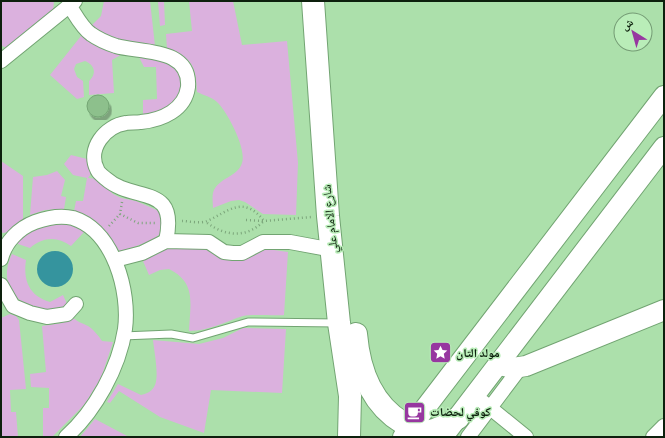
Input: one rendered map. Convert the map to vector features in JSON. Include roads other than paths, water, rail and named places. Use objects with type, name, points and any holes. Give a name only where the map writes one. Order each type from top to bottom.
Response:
[{"type":"main road","name":"شارع الامام علي","points":[[313,1],[328,216],[333,250],[339,322],[350,396],[349,437]]},
{"type":"main road","points":[[406,432],[664,96]]},
{"type":"main road","points":[[333,250],[354,321],[358,355],[374,396],[406,432],[430,431],[444,426],[482,402],[500,365],[664,147]]},
{"type":"main road","points":[[500,365],[520,368],[664,310]]},
{"type":"main road","points":[[443,437],[458,418]]},
{"type":"street","points":[[3,57],[72,3],[90,33],[116,46],[164,54],[179,62],[189,77],[187,92],[181,105],[157,120],[126,123],[112,128],[96,146],[94,158],[97,170],[107,180],[123,189],[153,198],[165,206],[169,221],[166,241]]},
{"type":"street","points":[[1,259],[11,238],[29,224],[48,217],[73,218],[86,225],[104,240],[115,260],[122,285],[125,304],[123,336],[109,377],[96,404],[66,437]]},
{"type":"street","points":[[115,260],[142,253],[166,241],[210,242],[224,252],[232,253],[242,253],[263,242],[290,242],[333,250]]},
{"type":"street","points":[[1,285],[13,306],[30,313],[47,317],[67,314],[76,304]]},
{"type":"street","points":[[468,437],[482,402],[520,368]]},
{"type":"street","points":[[482,402],[526,437]]},
{"type":"street","points":[[654,437],[664,426]]},
{"type":"lane","points":[[123,336],[171,334],[193,338],[248,322],[339,322]]},
{"type":"water","points":[[55,251],[65,254],[70,259],[73,269],[70,279],[65,284],[55,287],[45,284],[40,279],[37,269],[40,259],[45,254]]},
{"type":"place","name":"مولد التان","points":[[440,353]]},
{"type":"place","name":"كوفي لحضات","points":[[415,412]]}]
